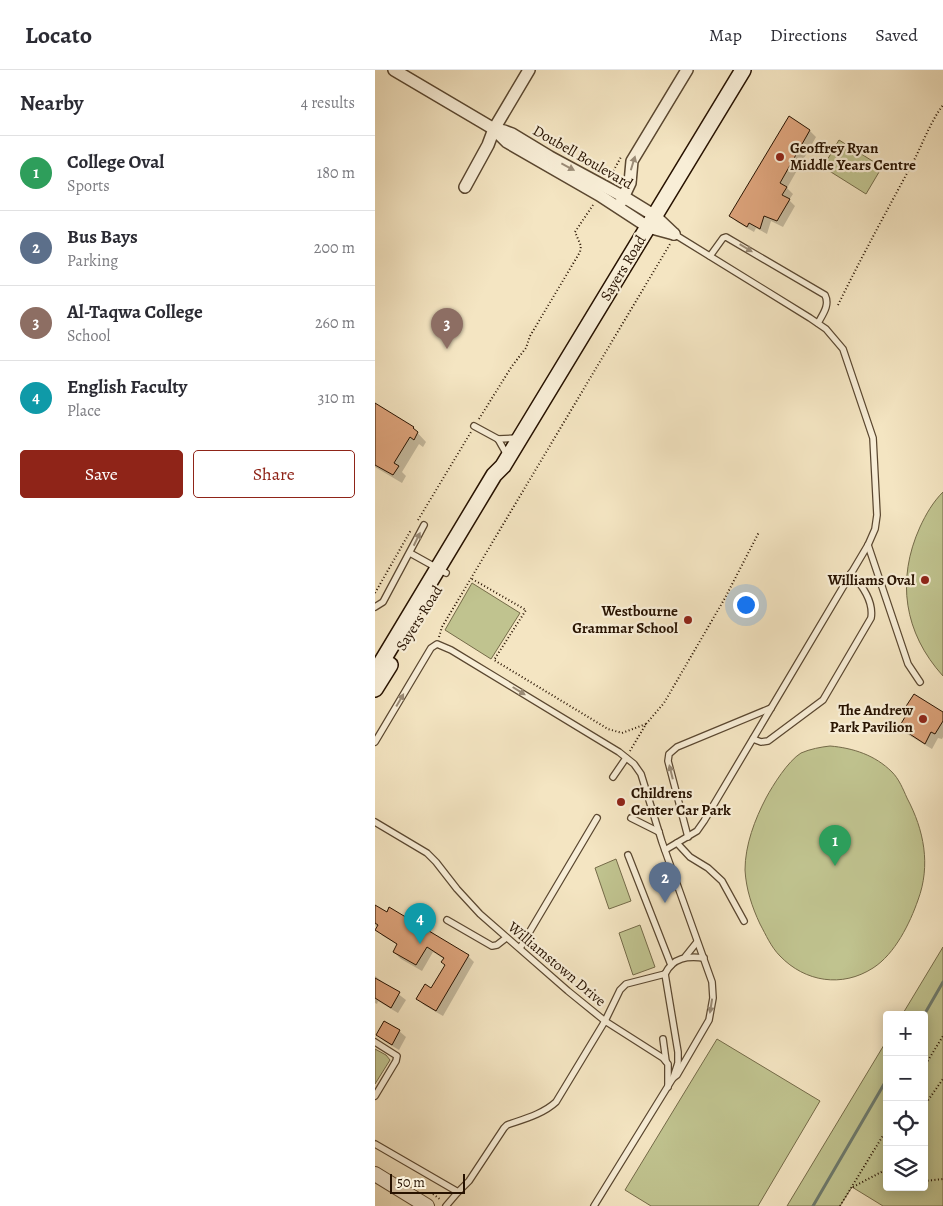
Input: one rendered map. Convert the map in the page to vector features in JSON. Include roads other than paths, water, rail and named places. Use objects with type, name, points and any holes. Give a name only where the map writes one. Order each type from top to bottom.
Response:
[{"type":"main road","name":"Sayers Road","points":[[375,689],[494,476],[520,438],[743,70]]},
{"type":"main road","name":"Sayers Road","points":[[375,672],[442,570]]},
{"type":"street","name":"Doubell Boulevard","points":[[394,70],[494,129],[513,134],[547,161],[618,208],[652,222]]},
{"type":"street","points":[[465,187],[489,145],[494,129],[529,70]]},
{"type":"street","points":[[618,208],[630,183],[632,161],[687,70]]},
{"type":"street","name":"Doubell Boulevard","points":[[547,161],[624,197],[652,222]]},
{"type":"street","points":[[652,222],[674,234]]},
{"type":"street","points":[[375,1174],[427,1206]]},
{"type":"lane","points":[[665,850],[697,831],[705,820],[868,545],[875,529],[877,515],[873,438],[843,349],[826,329],[674,234]]},
{"type":"lane","points":[[710,256],[723,238],[726,237],[825,295],[827,306],[818,324]]},
{"type":"lane","points":[[474,426],[498,439],[520,438]]},
{"type":"lane","points":[[498,439],[505,462]]},
{"type":"lane","points":[[375,607],[383,602],[424,525]]},
{"type":"lane","points":[[868,545],[908,664],[920,682]]},
{"type":"lane","points":[[410,553],[442,570]]},
{"type":"lane","points":[[753,739],[761,742],[768,741],[823,700],[871,618],[872,610],[863,586],[851,572]]},
{"type":"lane","points":[[375,742],[431,648],[437,644],[451,650],[634,764],[641,774],[665,850],[712,982],[713,998],[709,1020],[677,1075],[673,1078]]},
{"type":"lane","points":[[687,837],[669,754],[677,746],[771,708]]},
{"type":"lane","points":[[613,777],[626,758]]},
{"type":"lane","points":[[520,948],[597,818]]},
{"type":"lane","points":[[631,818],[659,832]]},
{"type":"lane","name":"Williamstown Drive","points":[[375,822],[427,853],[437,862],[457,889],[505,938],[520,948],[568,992],[605,1021],[620,990],[625,984],[665,974]]},
{"type":"lane","points":[[677,843],[690,858],[708,868],[722,881],[744,921]]},
{"type":"lane","points":[[628,854],[671,965]]},
{"type":"lane","points":[[447,920],[491,946],[497,945],[505,938]]},
{"type":"lane","points":[[594,1206],[673,1078],[678,1052],[665,974],[671,965],[685,957],[697,942]]},
{"type":"lane","points":[[685,957],[704,958]]},
{"type":"lane","points":[[446,1206],[469,1181],[507,1125],[542,1111],[556,1102],[605,1021],[666,1061]]},
{"type":"lane","points":[[663,1039],[669,1072],[668,1087]]},
{"type":"lane","points":[[375,1042],[397,1056],[396,1061],[375,1096]]},
{"type":"lane","points":[[375,1144],[458,1192]]},
{"type":"waterway","points":[[926,1011],[943,982]]},
{"type":"waterway","points":[[813,1206],[883,1086]]},
{"type":"place","name":"Geoffrey Ryan Middle Years Centre","points":[[780,157]]},
{"type":"place","name":"Al-Taqwa College","points":[[447,349]]},
{"type":"place","name":"Williams Oval","points":[[925,580]]},
{"type":"place","name":"Westbourne Grammar School","points":[[688,620]]},
{"type":"place","name":"The Andrew Park Pavilion","points":[[923,719]]},
{"type":"place","name":"Childrens Center Car Park","points":[[621,802]]},
{"type":"place","name":"College Oval","points":[[835,866]]},
{"type":"place","name":"Bus Bays","points":[[665,903]]},
{"type":"place","name":"English Faculty","points":[[420,944]]}]
